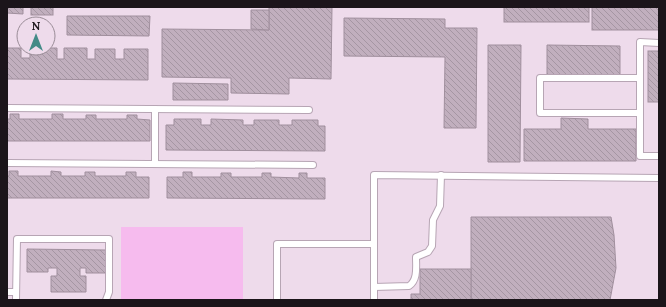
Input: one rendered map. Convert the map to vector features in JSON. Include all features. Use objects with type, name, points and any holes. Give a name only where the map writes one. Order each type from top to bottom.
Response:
[{"type":"lane","points":[[659,43],[640,42],[640,156],[659,156]]},
{"type":"lane","points":[[640,78],[540,78],[540,113],[640,113]]},
{"type":"lane","points":[[7,108],[309,110]]},
{"type":"lane","points":[[155,164],[156,109]]},
{"type":"lane","points":[[7,163],[313,165]]},
{"type":"lane","points":[[374,300],[374,174],[659,178]]},
{"type":"lane","points":[[374,287],[409,286],[413,284],[415,279],[416,257],[428,252],[432,246],[432,220],[440,206],[441,175]]},
{"type":"lane","points":[[16,300],[17,239],[109,239],[109,292],[106,300]]},
{"type":"lane","points":[[277,300],[277,244],[374,244]]},
{"type":"lane","points":[[7,292],[16,292]]},
{"type":"shaded area","points":[[121,227],[243,227],[243,300],[121,300]]},
{"type":"building","points":[[7,7],[23,7],[23,14],[7,13]]},
{"type":"building","points":[[31,7],[53,7],[53,15],[31,15]]},
{"type":"building","points":[[269,7],[332,7],[331,79],[289,78],[289,94],[231,93],[231,78],[162,77],[162,29],[269,30]]},
{"type":"building","points":[[504,7],[589,7],[589,22],[504,22]]},
{"type":"building","points":[[592,7],[659,7],[659,30],[592,30]]},
{"type":"building","points":[[251,10],[269,10],[269,30],[251,29]]},
{"type":"building","points":[[67,16],[150,16],[149,36],[67,35]]},
{"type":"building","points":[[344,18],[445,19],[445,28],[477,28],[476,128],[444,128],[445,57],[344,56]]},
{"type":"building","points":[[488,45],[521,45],[520,162],[488,162]]},
{"type":"building","points":[[547,45],[620,46],[620,76],[547,76]]},
{"type":"building","points":[[7,48],[16,48],[16,56],[21,56],[21,58],[30,58],[30,56],[56,56],[57,48],[57,59],[64,59],[64,48],[87,48],[87,59],[95,59],[95,49],[115,49],[115,59],[124,59],[124,49],[148,49],[148,80],[7,79]]},
{"type":"building","points":[[648,51],[659,51],[659,102],[648,102]]},
{"type":"building","points":[[173,83],[228,84],[228,100],[173,100]]},
{"type":"building","points":[[10,114],[19,114],[19,119],[52,119],[52,114],[63,114],[63,119],[86,119],[86,115],[96,115],[96,119],[127,119],[127,115],[137,115],[137,119],[150,120],[150,141],[7,141],[7,119],[10,119]]},
{"type":"building","points":[[561,118],[588,119],[588,129],[636,129],[636,161],[524,161],[524,129],[561,129]]},
{"type":"building","points":[[174,119],[201,119],[201,125],[211,125],[211,119],[243,120],[243,125],[254,125],[254,120],[279,120],[279,125],[292,125],[292,120],[318,120],[318,126],[325,126],[325,151],[166,150],[166,125],[174,125]]},
{"type":"building","points":[[9,171],[18,171],[18,176],[51,176],[51,171],[61,172],[61,176],[85,176],[85,172],[95,172],[95,176],[126,176],[126,172],[136,172],[136,177],[149,177],[149,198],[7,198],[7,176],[9,176]]},
{"type":"building","points":[[183,172],[192,172],[192,177],[221,177],[221,173],[231,173],[231,177],[262,177],[262,173],[271,173],[271,177],[299,178],[299,173],[307,173],[307,178],[325,178],[325,199],[167,198],[167,177],[183,177]]},
{"type":"building","points":[[471,217],[611,217],[614,235],[616,268],[610,300],[471,300]]},
{"type":"building","points":[[27,249],[106,250],[106,273],[86,273],[86,268],[80,268],[80,276],[86,276],[86,292],[51,292],[51,276],[57,276],[57,268],[48,268],[48,272],[27,272]]},
{"type":"building","points":[[420,269],[471,269],[471,300],[411,300],[411,294],[420,294]]}]
